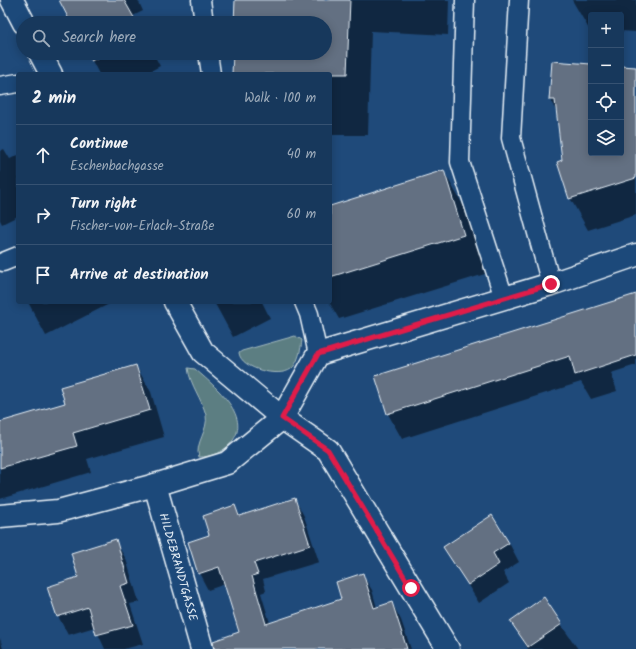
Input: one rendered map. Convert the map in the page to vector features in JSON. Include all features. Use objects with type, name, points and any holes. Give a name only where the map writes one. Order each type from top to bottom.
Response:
[{"type":"street","points":[[12,0],[20,16]]},
{"type":"street","points":[[44,60],[50,72]]},
{"type":"street","points":[[0,516],[58,511],[154,485],[227,463],[282,418],[318,354],[551,284],[636,255]]},
{"type":"street","points":[[176,304],[203,352],[282,418],[328,450],[448,649]]},
{"type":"street","name":"HILDEBRANDTGASSE","points":[[154,485],[202,649]]},
{"type":"lane","points":[[201,0],[203,16]]},
{"type":"lane","points":[[465,0],[460,162],[504,298]]},
{"type":"lane","points":[[519,0],[511,138],[551,284]]},
{"type":"lane","points":[[209,60],[211,72]]},
{"type":"lane","points":[[0,86],[16,83]]},
{"type":"lane","points":[[305,304],[309,314],[318,354]]},
{"type":"green space","points":[[295,336],[302,340],[300,352],[293,367],[285,372],[278,373],[261,370],[246,364],[241,359],[239,353],[242,351]]},
{"type":"green space","points":[[188,368],[195,369],[221,393],[229,403],[238,424],[236,435],[226,448],[212,455],[203,457],[199,457],[198,447],[205,426],[206,415],[191,380]]},
{"type":"building","points":[[59,0],[124,0],[133,16],[67,16]]},
{"type":"building","points":[[235,0],[350,0],[347,74],[332,74],[332,72],[232,72],[233,60],[332,60],[332,16],[234,16]]},
{"type":"building","points":[[552,61],[588,64],[588,156],[624,156],[624,66],[636,67],[636,178],[569,199],[557,162],[562,160],[555,100],[549,100]]},
{"type":"building","points":[[444,170],[464,235],[332,276],[332,205]]},
{"type":"building","points":[[636,294],[636,355],[575,375],[570,356],[387,414],[375,376]]},
{"type":"building","points":[[136,365],[150,410],[73,433],[77,446],[0,468],[0,422],[65,403],[60,387]]},
{"type":"building","points":[[295,498],[310,545],[254,563],[258,574],[252,576],[266,624],[341,599],[336,582],[363,573],[374,608],[392,602],[407,649],[214,649],[213,641],[239,632],[219,567],[198,574],[188,542],[209,535],[203,516],[235,505],[239,516]]},
{"type":"building","points":[[492,515],[509,543],[493,553],[499,564],[468,585],[443,547]]},
{"type":"building","points":[[116,539],[129,583],[120,586],[133,625],[96,635],[88,607],[57,617],[47,587],[78,577],[71,553]]},
{"type":"building","points":[[544,597],[562,624],[528,647],[510,621]]},
{"type":"route","points":[[411,588],[328,450],[282,418],[318,354],[551,284]]}]
